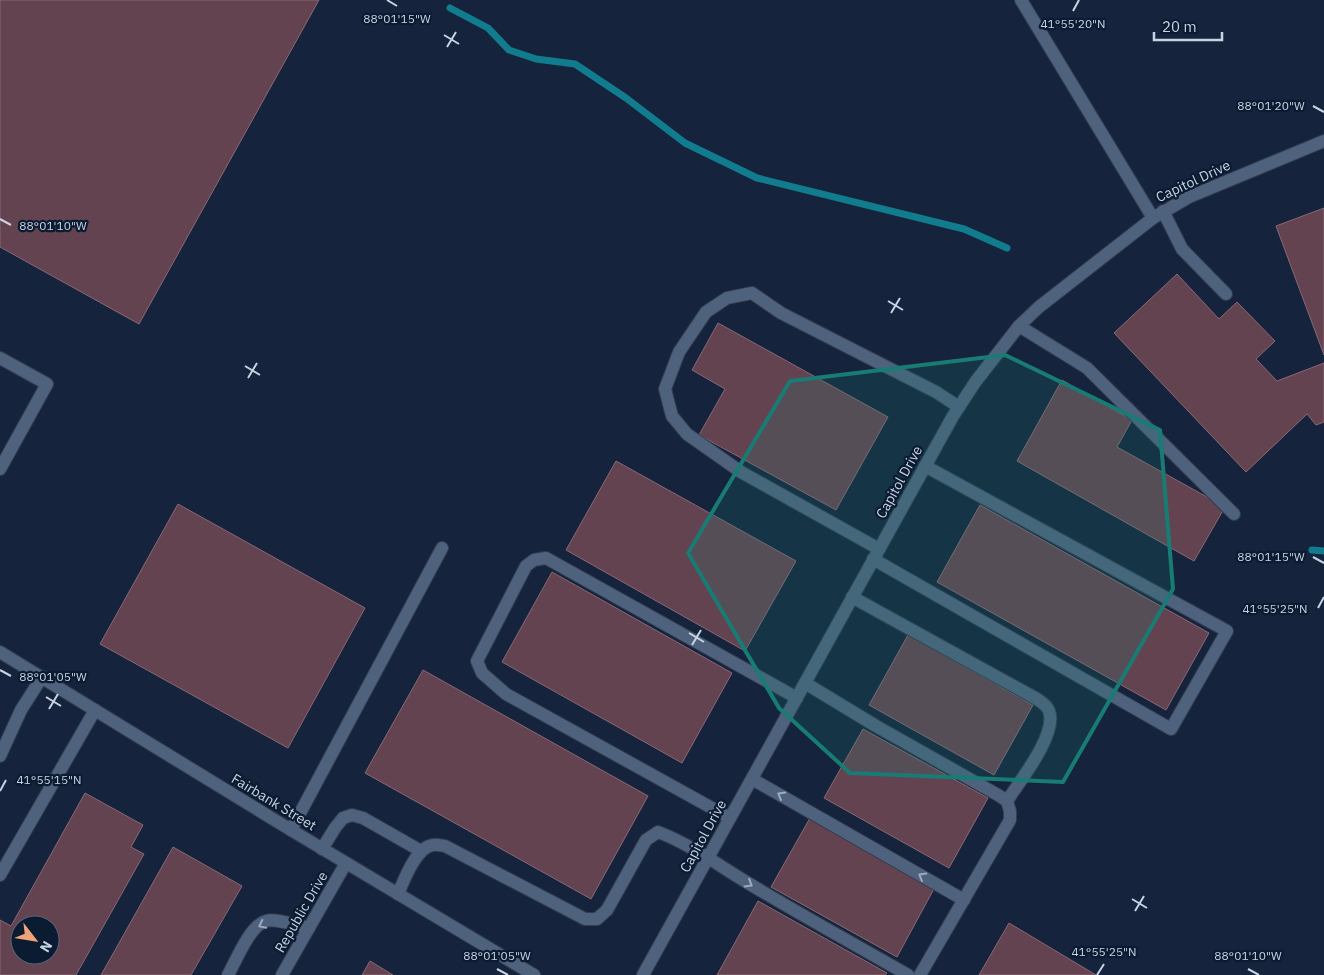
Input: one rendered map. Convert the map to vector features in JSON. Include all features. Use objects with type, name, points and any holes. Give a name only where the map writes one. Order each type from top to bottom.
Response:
[{"type":"street","points":[[1021,0],[1158,215],[1182,249],[1226,294]]},
{"type":"street","name":"Capitol Drive","points":[[643,975],[959,407],[976,380],[1019,326],[1039,306],[1158,215],[1189,197],[1324,140]]},
{"type":"street","points":[[925,466],[1227,631],[1172,729],[741,472],[687,434],[672,416],[665,389],[679,352],[706,312],[727,298],[752,293],[780,313],[936,392],[959,407]]},
{"type":"street","points":[[1019,326],[1087,368],[1234,514]]},
{"type":"street","points":[[0,358],[47,384],[0,469]]},
{"type":"street","points":[[291,830],[442,548]]},
{"type":"street","points":[[730,818],[506,694],[482,673],[477,661],[526,566],[534,560],[546,558],[797,698]]},
{"type":"street","points":[[852,598],[1028,694],[1046,706],[1050,712],[1050,723],[1046,736],[1033,761],[1007,801]]},
{"type":"street","name":"Fairbank Street","points":[[0,652],[322,849],[534,975]]},
{"type":"street","points":[[0,756],[21,710],[42,677]]},
{"type":"street","points":[[805,683],[1007,801],[1010,820],[920,975]]},
{"type":"street","points":[[0,875],[95,710]]},
{"type":"street","points":[[752,779],[964,900]]},
{"type":"street","points":[[322,849],[343,818],[352,815],[363,818],[421,851]]},
{"type":"street","points":[[398,894],[409,869],[421,851],[432,844],[445,846],[585,919],[596,919],[606,910],[646,840],[658,832],[708,857],[746,882],[908,975]]},
{"type":"street","name":"Republic Drive","points":[[282,975],[346,863]]},
{"type":"street","points":[[228,975],[254,928],[266,920],[309,928]]},
{"type":"highlighted area","points":[[1005,355],[1160,430],[1173,589],[1063,782],[850,773],[779,708],[688,553],[790,381]]},
{"type":"building","points":[[0,0],[319,0],[139,324],[0,247]]},
{"type":"building","points":[[1324,208],[1324,355],[1276,226]]},
{"type":"building","points":[[1177,274],[1219,319],[1237,302],[1275,341],[1256,359],[1277,381],[1324,363],[1324,422],[1316,425],[1307,414],[1246,472],[1114,333]]},
{"type":"building","points":[[718,323],[888,417],[836,510],[699,435],[725,389],[692,370]]},
{"type":"building","points":[[1062,380],[1132,420],[1117,447],[1225,507],[1194,561],[1017,461]]},
{"type":"building","points":[[616,461],[796,561],[745,651],[566,550]]},
{"type":"building","points":[[178,504],[365,608],[288,748],[100,644]]},
{"type":"building","points":[[980,505],[1209,633],[1166,710],[937,582]]},
{"type":"building","points":[[552,572],[732,673],[682,763],[502,662]]},
{"type":"building","points":[[908,635],[1033,705],[994,775],[869,705]]},
{"type":"building","points":[[423,670],[648,796],[591,899],[365,773]]},
{"type":"building","points":[[863,729],[988,798],[949,868],[824,798]]},
{"type":"building","points":[[85,793],[143,825],[131,847],[144,854],[76,975],[0,975],[0,920],[10,925],[10,965],[60,965],[60,915],[17,915]]},
{"type":"building","points":[[810,818],[935,887],[897,957],[771,887]]},
{"type":"building","points":[[173,847],[242,886],[191,975],[101,975]]},
{"type":"building","points":[[758,901],[887,973],[885,975],[717,975]]},
{"type":"building","points":[[1009,923],[1096,975],[979,975]]},
{"type":"building","points":[[370,961],[393,975],[362,975]]},
{"type":"waterway","points":[[450,8],[488,28],[509,50],[536,59],[575,64],[626,98],[685,143],[757,178],[964,229],[1007,248]]},
{"type":"waterway","points":[[1312,550],[1324,551]]}]
